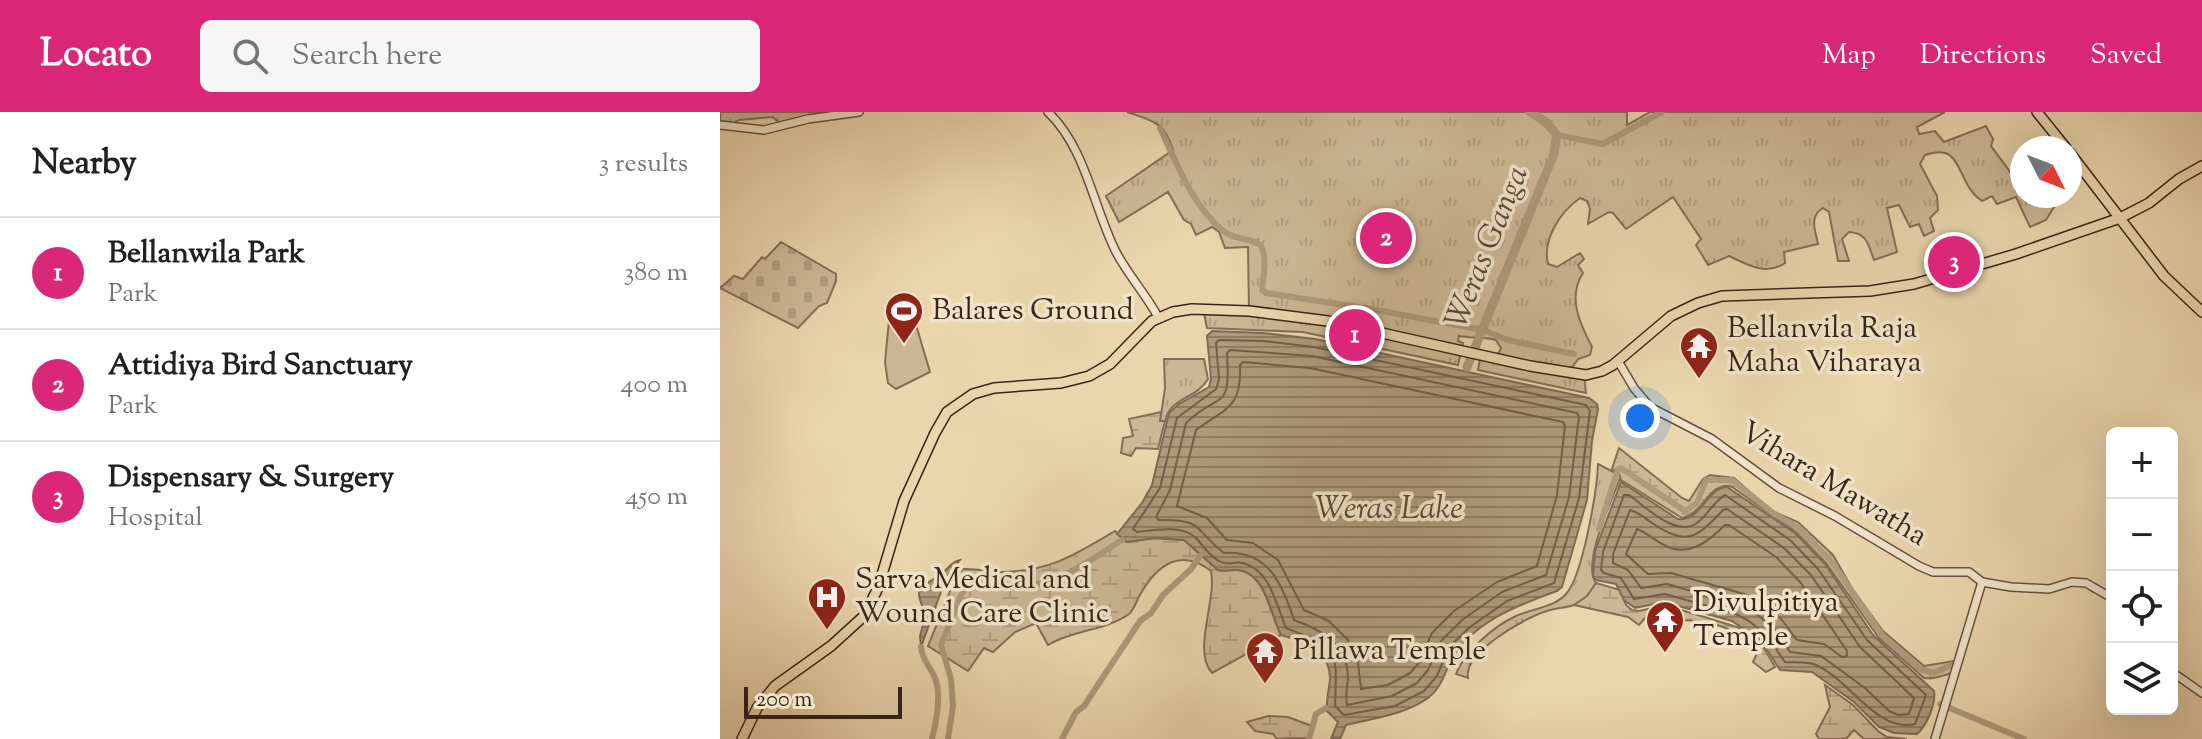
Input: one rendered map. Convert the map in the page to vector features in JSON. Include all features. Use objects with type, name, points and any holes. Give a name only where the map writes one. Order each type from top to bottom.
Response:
[{"type":"main road","points":[[2037,112],[2057,136]]},
{"type":"main road","points":[[742,739],[766,696],[789,674],[831,646],[864,616],[878,588],[904,501],[947,412],[986,389],[1061,383],[1089,376],[1110,364],[1158,317],[1180,310],[1203,308],[1275,313],[1358,327],[1577,374],[1602,371],[1666,319],[1698,303],[1722,296],[1870,291],[1901,287],[2016,254],[2120,218],[2149,203],[2179,179],[2202,166]]},
{"type":"main road","points":[[2082,168],[2164,276],[2202,312]]},
{"type":"street","points":[[720,125],[764,130],[808,119],[859,112]]},
{"type":"street","points":[[1048,112],[1072,146],[1121,260],[1158,317]]},
{"type":"street","name":"Vihara Mawatha","points":[[1618,361],[1650,407],[1707,436],[1779,488],[1835,516],[1919,566],[1933,572],[1969,572],[1982,582],[2011,587],[2049,589],[2072,582],[2086,583],[2106,595]]},
{"type":"street","points":[[1935,739],[1982,582]]},
{"type":"street","points":[[2178,676],[2202,693]]},
{"type":"green space","points":[[720,112],[830,112],[830,115],[780,124],[773,117],[739,120],[729,126],[720,125]]},
{"type":"green space","points":[[1127,112],[1627,112],[1627,125],[1650,112],[1945,112],[1917,127],[1919,134],[1935,131],[1944,142],[1986,126],[1993,139],[1991,146],[2010,172],[2010,199],[1997,204],[1992,196],[1982,201],[1973,193],[1953,158],[1938,152],[1925,155],[1920,164],[1937,196],[1938,210],[1930,218],[1934,231],[1924,236],[1919,224],[1910,227],[1899,205],[1887,208],[1897,252],[1874,260],[1863,237],[1849,232],[1842,239],[1849,261],[1838,261],[1829,212],[1823,208],[1814,219],[1818,244],[1784,252],[1785,263],[1764,269],[1729,256],[1708,265],[1696,245],[1701,239],[1673,197],[1626,229],[1609,212],[1588,224],[1590,209],[1587,201],[1580,198],[1554,227],[1547,255],[1548,264],[1557,267],[1580,253],[1584,259],[1578,265],[1583,273],[1578,282],[1576,301],[1580,320],[1592,347],[1590,355],[1578,359],[1569,372],[1584,375],[1586,393],[1478,370],[1481,354],[1497,357],[1501,348],[1493,339],[1459,336],[1458,341],[1463,343],[1458,365],[1303,332],[1207,328],[1203,308],[1249,310],[1248,247],[1225,248],[1219,232],[1212,227],[1196,235],[1168,192],[1119,222],[1106,196],[1173,150],[1162,128]]},
{"type":"green space","points":[[2021,208],[2054,208],[2046,220],[2030,227]]},
{"type":"green space","points":[[781,242],[836,274],[827,303],[819,306],[798,328],[720,288],[734,276],[743,279],[762,257],[765,259]]},
{"type":"green space","name":"Balares Ground","points":[[889,320],[917,328],[930,372],[896,389],[888,383],[885,362]]},
{"type":"green space","points":[[1164,359],[1204,359],[1208,379],[1197,391],[1172,407],[1165,421],[1160,422],[1165,388]]},
{"type":"green space","points":[[1161,412],[1160,421],[1165,421],[1158,449],[1136,448],[1131,456],[1121,453],[1123,438],[1133,436],[1129,419]]},
{"type":"green space","points":[[1619,448],[1689,501],[1703,479],[1710,475],[1734,478],[1772,511],[1798,522],[1833,555],[1853,590],[1883,631],[1924,666],[1954,661],[1959,663],[1956,672],[1924,678],[1879,638],[1826,563],[1796,532],[1732,487],[1718,488],[1690,515],[1682,518],[1621,480],[1619,473],[1612,469]]},
{"type":"green space","points":[[1598,464],[1621,476],[1595,547],[1592,574],[1596,583],[1592,589],[1578,604],[1544,612],[1509,629],[1475,658],[1468,678],[1456,674],[1473,649],[1498,626],[1556,602],[1566,594],[1583,551]]},
{"type":"green space","points":[[1115,531],[1127,542],[1155,538],[1184,540],[1218,570],[1240,570],[1251,575],[1267,598],[1281,635],[1212,673],[1204,652],[1211,571],[1200,564],[1180,560],[1171,562],[1155,574],[1129,614],[1110,624],[1067,636],[1048,645],[1036,623],[1015,632],[993,652],[984,648],[968,671],[928,646],[957,574],[963,569],[1000,572],[1033,569],[1074,555]]},
{"type":"green space","points":[[1596,583],[1620,590],[1626,605],[1632,610],[1665,605],[1740,628],[1762,645],[1775,667],[1766,672],[1753,662],[1759,649],[1720,626],[1645,618],[1639,625],[1628,617],[1574,605],[1587,596]]},
{"type":"green space","points":[[1825,685],[1853,705],[1887,737],[1907,739],[1864,739],[1854,730],[1846,739],[1819,739],[1816,734],[1830,707]]},
{"type":"green space","points":[[1268,716],[1288,717],[1312,726],[1310,738],[1277,739],[1273,734],[1255,731],[1247,722]]},
{"type":"water","name":"Weras Lake","points":[[1212,331],[1315,339],[1589,398],[1598,409],[1587,500],[1562,587],[1502,614],[1477,630],[1457,651],[1434,693],[1419,704],[1346,725],[1340,739],[1331,739],[1338,722],[1327,711],[1330,679],[1326,660],[1314,648],[1281,635],[1258,581],[1240,570],[1218,570],[1184,540],[1155,538],[1127,542],[1117,534],[1152,485],[1169,413],[1209,387],[1207,336]]},
{"type":"water","points":[[1621,482],[1678,519],[1686,519],[1714,493],[1727,487],[1795,533],[1825,564],[1873,635],[1934,691],[1932,708],[1921,730],[1917,734],[1894,733],[1879,727],[1854,702],[1812,672],[1780,670],[1762,642],[1732,621],[1664,602],[1635,608],[1624,600],[1616,584],[1596,580],[1593,576],[1595,551]]},
{"type":"water","points":[[960,560],[946,578],[921,647],[920,636],[926,614],[920,590]]},
{"type":"waterway","name":"Weras Ganga","points":[[1467,367],[1554,154],[1557,135],[1546,122],[1530,112]]},
{"type":"waterway","points":[[1557,135],[1603,144],[1662,112]]},
{"type":"waterway","points":[[1160,128],[1186,182],[1211,219],[1227,234],[1261,246],[1265,262],[1262,290],[1266,293],[1483,330],[1508,340],[1574,354]]},
{"type":"waterway","points":[[1599,529],[1618,469],[1621,468],[1685,511],[1697,503],[1706,480],[1732,480],[1773,513],[1797,527],[1831,561],[1882,635],[1920,669],[1934,673],[1951,665],[1953,667]]},
{"type":"waterway","points":[[948,739],[953,706],[951,679],[941,645],[961,595],[969,584],[1014,586],[1048,581],[1074,570],[1122,540]]},
{"type":"waterway","points":[[1062,739],[1076,712],[1084,706],[1140,621],[1151,613],[1163,595],[1191,569],[1200,556]]},
{"type":"waterway","points":[[921,647],[934,676],[938,695],[932,739]]},
{"type":"waterway","points":[[1940,704],[2024,739]]},
{"type":"waterway","points":[[1309,739],[1316,714],[1326,708]]},
{"type":"place","name":"Attidiya Bird Sanctuary","points":[[1386,238]]},
{"type":"place","name":"Dispensary & Surgery","points":[[1954,262]]},
{"type":"place","name":"Bellanwila Park","points":[[1355,335]]},
{"type":"place","name":"Balares Ground","points":[[904,345]]},
{"type":"place","name":"Bellanvila Raja Maha Viharaya","points":[[1699,380]]},
{"type":"place","name":"Sarva Medical and Wound Care Clinic","points":[[827,631]]},
{"type":"place","name":"Divulpitiya Temple","points":[[1665,654]]},
{"type":"place","name":"Pillawa Temple","points":[[1265,685]]}]
